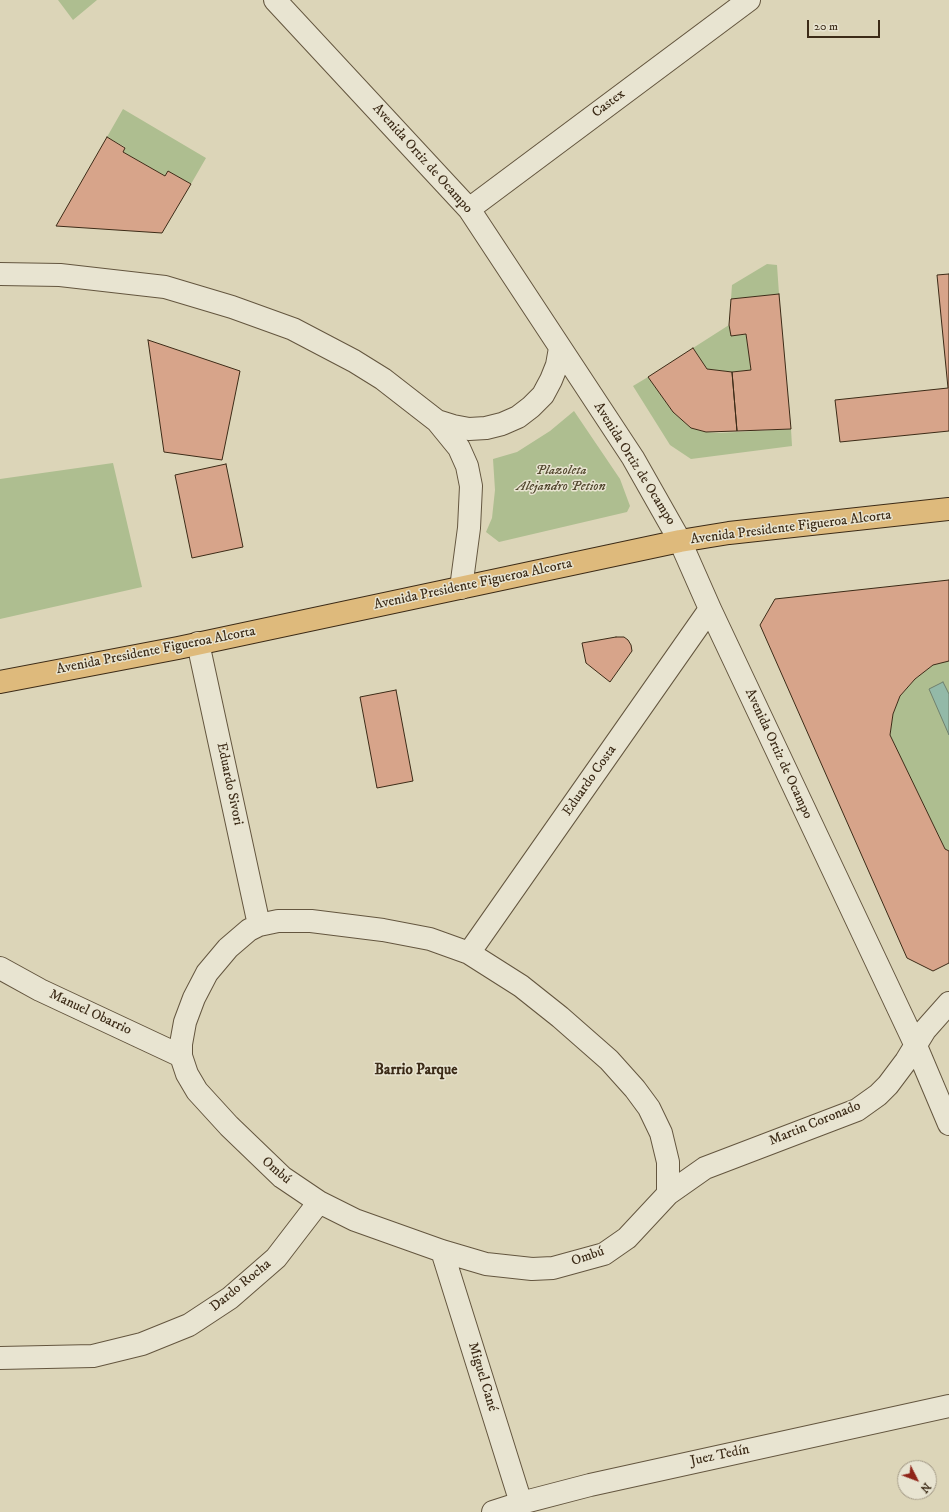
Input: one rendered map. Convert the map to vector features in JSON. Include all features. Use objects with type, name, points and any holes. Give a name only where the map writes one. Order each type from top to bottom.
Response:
[{"type":"main road","name":"Avenida Presidente Figueroa Alcorta","points":[[0,682],[198,643],[680,541],[729,533],[949,509]]},
{"type":"street","name":"Avenida Ortiz de Ocampo","points":[[276,0],[469,209],[633,458],[680,541],[710,609],[916,1046],[949,1124]]},
{"type":"street","name":"Castex","points":[[469,209],[749,0]]},
{"type":"street","points":[[0,274],[60,275],[165,288],[232,307],[294,329],[354,361],[383,379],[437,421],[459,448],[467,466],[471,486],[469,528],[461,588]]},
{"type":"street","points":[[437,421],[469,429],[486,428],[502,424],[518,417],[543,395],[557,364],[560,348]]},
{"type":"street","name":"Eduardo Costa","points":[[470,953],[710,609]]},
{"type":"street","name":"Eduardo Sivori","points":[[198,643],[259,925]]},
{"type":"street","name":"Ombú","points":[[306,921],[383,930],[430,939],[470,953],[521,986],[560,1017],[609,1060],[635,1089],[649,1108],[661,1133],[668,1162],[668,1194],[627,1238],[604,1254],[553,1268],[532,1269],[486,1264],[442,1251],[355,1220],[319,1202],[295,1187],[267,1164],[229,1126],[191,1082],[181,1056],[182,1035],[194,998],[207,973],[228,948],[250,930],[259,925],[278,922],[306,921]]},
{"type":"street","name":"Manuel Obarrio","points":[[0,968],[40,990],[181,1056]]},
{"type":"street","name":"Martin Coronado","points":[[668,1194],[695,1174],[710,1166],[857,1110],[878,1095],[888,1085],[916,1046],[925,1030],[949,1003]]},
{"type":"street","name":"Dardo Rocha","points":[[0,1358],[93,1356],[142,1344],[189,1325],[230,1298],[276,1258],[319,1202]]},
{"type":"street","name":"Miguel Cané","points":[[442,1251],[521,1502]]},
{"type":"street","name":"Juez Tedín","points":[[493,1512],[521,1502],[590,1485],[949,1406]]},
{"type":"green space","points":[[58,0],[97,0],[73,20]]},
{"type":"green space","points":[[123,109],[206,158],[191,184],[168,171],[165,176],[123,152],[125,147],[107,137]]},
{"type":"green space","points":[[767,264],[777,265],[779,294],[731,299],[732,285]]},
{"type":"green space","points":[[729,325],[731,336],[746,334],[751,370],[732,372],[707,369],[693,348]]},
{"type":"green space","points":[[648,377],[673,412],[691,428],[705,432],[719,433],[791,429],[792,446],[691,459],[670,445],[633,386]]},
{"type":"green space","name":"Plazoleta Alejandro Petion","points":[[574,411],[620,479],[630,506],[627,512],[499,542],[486,532],[492,518],[495,490],[493,459],[517,452],[550,431]]},
{"type":"green space","points":[[113,463],[142,587],[0,619],[0,479]]},
{"type":"green space","points":[[949,661],[949,851],[945,849],[890,735],[893,714],[900,696],[915,679],[933,665]]},
{"type":"shaded area","points":[[943,682],[949,694],[949,735],[929,689]]},
{"type":"building","points":[[107,137],[125,148],[123,152],[165,176],[168,171],[191,184],[162,233],[56,226]]},
{"type":"building","points":[[949,274],[949,431],[840,442],[835,400],[948,388],[937,275]]},
{"type":"building","points":[[779,294],[791,429],[737,431],[732,372],[751,370],[746,334],[731,336],[729,325],[731,299]]},
{"type":"building","points":[[148,340],[240,371],[222,460],[164,452]]},
{"type":"building","points":[[693,348],[707,369],[732,372],[737,431],[706,432],[691,428],[673,412],[648,377]]},
{"type":"building","points":[[226,464],[243,547],[192,558],[175,475]]},
{"type":"building","points":[[949,580],[949,661],[933,665],[915,679],[900,696],[893,714],[890,735],[945,849],[949,851],[949,963],[933,971],[907,958],[760,625],[775,599]]},
{"type":"building","points":[[624,637],[628,640],[632,651],[610,682],[586,663],[582,643]]},
{"type":"building","points":[[396,690],[413,781],[377,788],[360,697]]},
{"type":"district","name":"Barrio Parque","points":[[416,1071]]}]
